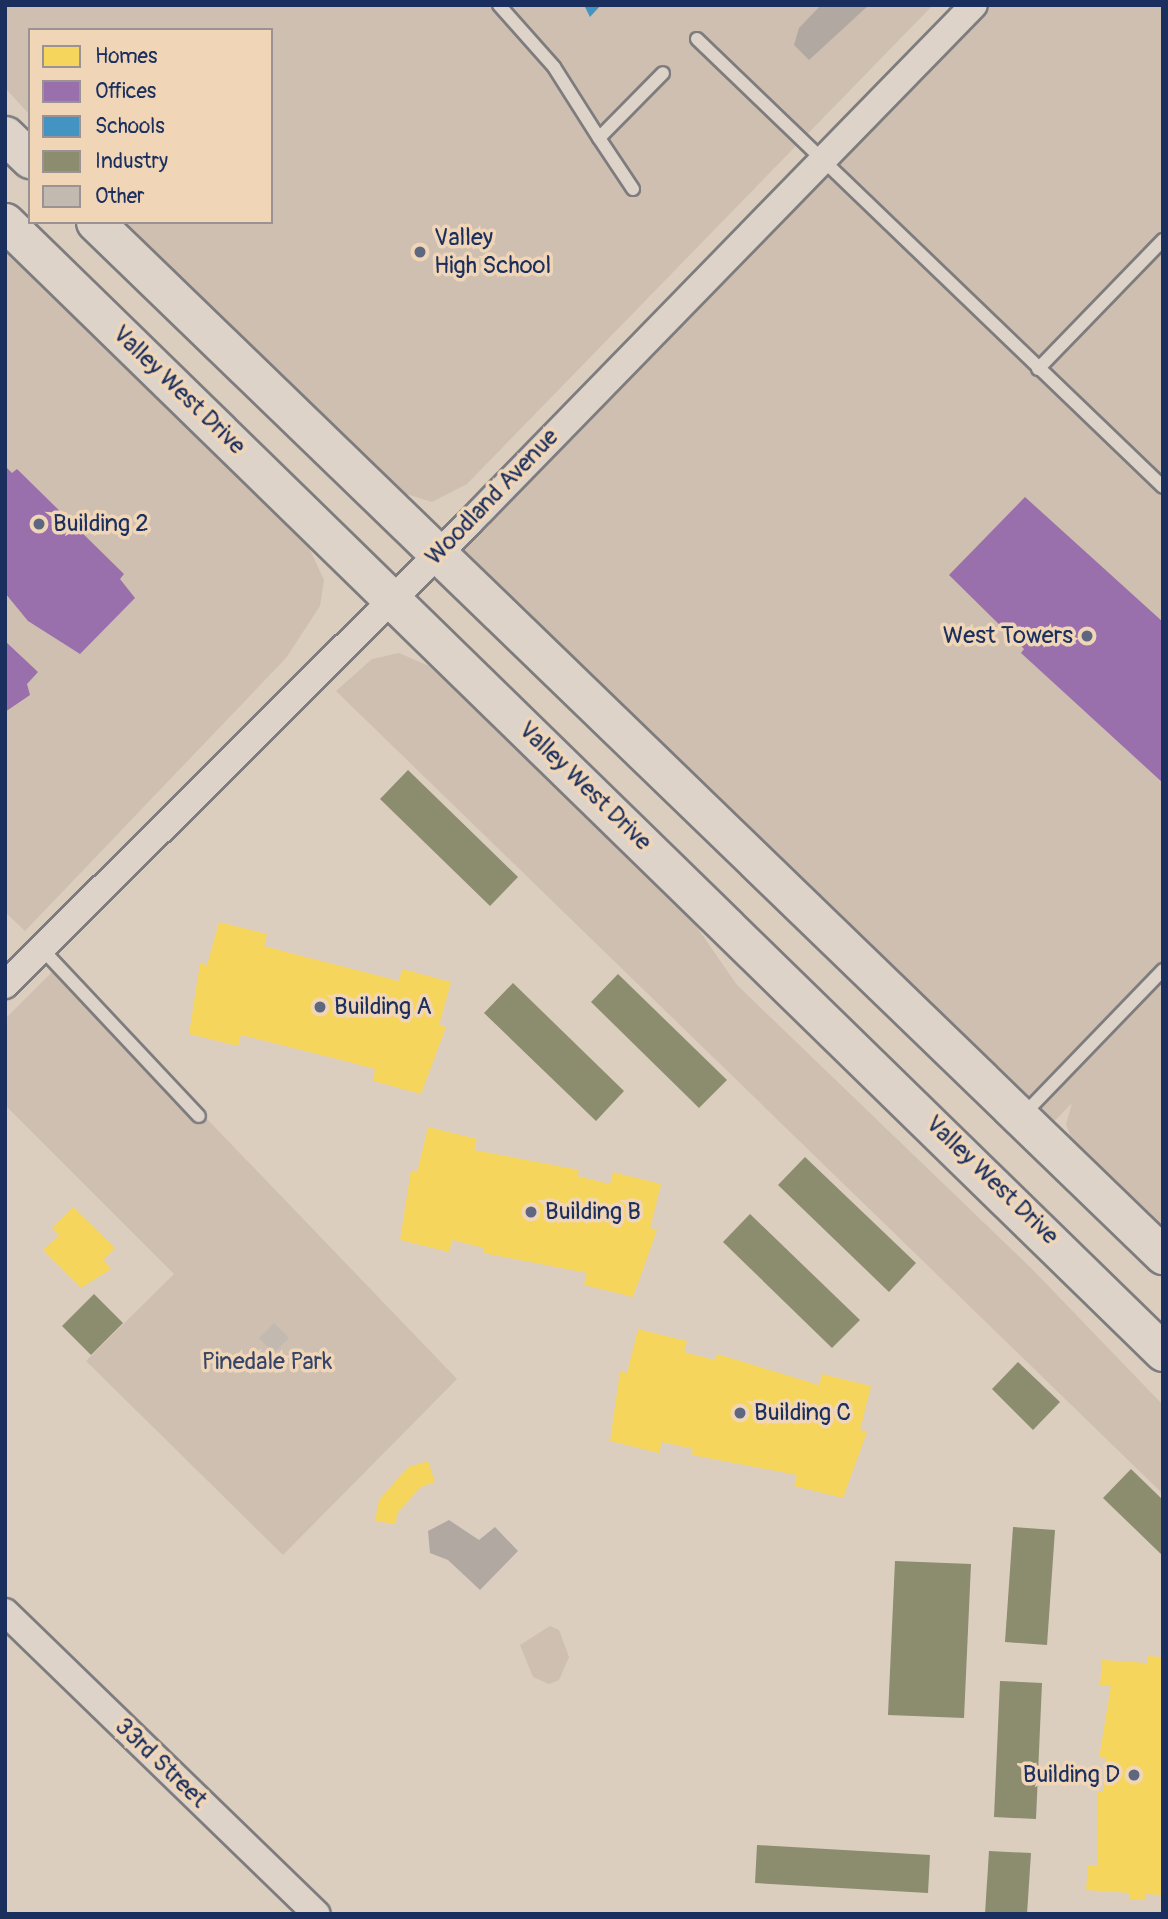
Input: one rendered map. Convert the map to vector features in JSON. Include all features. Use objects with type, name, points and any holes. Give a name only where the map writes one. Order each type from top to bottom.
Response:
[{"type":"main road","points":[[5,135],[28,157]]},
{"type":"main road","name":"Valley West Drive","points":[[5,222],[1163,1352]]},
{"type":"main road","points":[[97,224],[435,556],[1018,1120],[1163,1255]]},
{"type":"street","name":"Woodland Avenue","points":[[5,985],[435,556],[821,156],[974,5]]},
{"type":"street","name":"33rd Street","points":[[5,1612],[317,1914]]},
{"type":"lane","points":[[499,5],[554,67],[633,189]]},
{"type":"lane","points":[[696,38],[1163,487]]},
{"type":"lane","points":[[599,138],[663,73]]},
{"type":"lane","points":[[1038,369],[1163,240]]},
{"type":"lane","points":[[42,949],[199,1116]]},
{"type":"lane","points":[[1018,1120],[1163,970]]},
{"type":"shaded area","name":"Valley High School","points":[[5,5],[933,5],[467,484],[432,502],[397,491],[128,224],[273,224],[273,28],[28,28],[28,113],[5,88]]},
{"type":"shaded area","points":[[821,5],[869,5],[809,60],[794,45],[799,28]]},
{"type":"shaded area","points":[[974,5],[1163,5],[1163,1225],[1072,1141],[1066,1124],[1072,1103],[1038,1138],[435,556]]},
{"type":"shaded area","points":[[5,249],[307,543],[324,580],[320,606],[286,658],[25,931],[5,912]]},
{"type":"shaded area","points":[[399,653],[436,669],[685,910],[737,985],[1032,1269],[1163,1405],[1163,1494],[336,691],[372,659]]},
{"type":"shaded area","name":"Pinedale Park","points":[[59,965],[457,1379],[283,1555],[86,1361],[174,1274],[5,1105],[5,1019]]},
{"type":"shaded area","points":[[449,1520],[479,1540],[495,1527],[518,1551],[480,1590],[448,1560],[430,1553],[428,1531]]},
{"type":"shaded area","points":[[550,1626],[559,1630],[569,1657],[559,1680],[549,1684],[533,1677],[520,1645]]},
{"type":"building: Homes","name":"Building A","points":[[219,922],[267,934],[264,946],[294,954],[399,981],[402,969],[451,982],[439,1025],[446,1027],[421,1094],[373,1081],[375,1069],[345,1061],[241,1035],[238,1046],[189,1034],[200,963],[207,965]]},
{"type":"building: Homes","name":"Building B","points":[[428,1127],[477,1139],[474,1150],[579,1170],[577,1176],[610,1184],[613,1172],[661,1184],[650,1228],[657,1230],[633,1297],[584,1285],[587,1273],[483,1253],[484,1248],[452,1240],[449,1252],[400,1240],[411,1170],[417,1172]]},
{"type":"building: Homes","points":[[73,1207],[115,1248],[103,1260],[111,1269],[81,1288],[43,1250],[59,1235],[52,1228]]},
{"type":"building: Homes","name":"Building C","points":[[638,1329],[687,1341],[684,1352],[715,1360],[717,1354],[819,1385],[822,1374],[871,1386],[860,1430],[867,1432],[843,1498],[794,1486],[797,1475],[692,1455],[693,1449],[662,1442],[659,1453],[610,1441],[620,1371],[627,1373]]},
{"type":"building: Homes","points":[[428,1461],[435,1482],[421,1487],[397,1513],[396,1524],[375,1521],[379,1500],[408,1467]]},
{"type":"building: Homes","name":"Building D","points":[[1148,1656],[1163,1657],[1163,1895],[1145,1894],[1145,1900],[1130,1899],[1130,1893],[1086,1890],[1088,1865],[1098,1866],[1097,1792],[1103,1792],[1106,1758],[1099,1758],[1111,1685],[1100,1685],[1102,1660],[1147,1663]]},
{"type":"building: Offices","name":"Building 2","points":[[5,466],[12,473],[17,469],[124,574],[120,579],[135,598],[80,654],[28,621],[5,593]]},
{"type":"building: Offices","name":"West Towers","points":[[1025,497],[1163,622],[1163,783],[1021,653],[1024,649],[949,575]]},
{"type":"building: Offices","points":[[5,641],[38,672],[27,684],[30,695],[5,712]]},
{"type":"building: Schools","points":[[584,5],[601,5],[590,17]]},
{"type":"building: Industry","points":[[408,770],[518,877],[490,906],[380,799]]},
{"type":"building: Industry","points":[[618,974],[727,1080],[699,1108],[591,1002]]},
{"type":"building: Industry","points":[[513,983],[624,1091],[596,1121],[484,1013]]},
{"type":"building: Industry","points":[[805,1157],[916,1263],[889,1292],[778,1185]]},
{"type":"building: Industry","points":[[750,1214],[860,1320],[832,1348],[723,1242]]},
{"type":"building: Industry","points":[[94,1294],[123,1323],[91,1355],[62,1326]]},
{"type":"building: Industry","points":[[1018,1362],[1060,1402],[1033,1430],[992,1389]]},
{"type":"building: Industry","points":[[1131,1469],[1163,1500],[1163,1556],[1103,1498]]},
{"type":"building: Industry","points":[[1013,1527],[1055,1530],[1047,1645],[1005,1642]]},
{"type":"building: Industry","points":[[895,1561],[971,1564],[964,1718],[888,1715]]},
{"type":"building: Industry","points":[[1000,1681],[1042,1683],[1036,1819],[994,1817]]},
{"type":"building: Industry","points":[[757,1845],[930,1855],[928,1893],[755,1883]]},
{"type":"building: Industry","points":[[989,1851],[1031,1853],[1027,1914],[985,1914]]},
{"type":"building: Other","points":[[274,1323],[289,1338],[274,1353],[259,1338]]},
{"type":"place","name":"Valley High School","points":[[420,252]]},
{"type":"place","name":"Building 2","points":[[39,524]]},
{"type":"place","name":"West Towers","points":[[1087,636]]},
{"type":"place","name":"Building A","points":[[320,1007]]},
{"type":"place","name":"Building B","points":[[531,1212]]},
{"type":"place","name":"Building C","points":[[740,1413]]},
{"type":"place","name":"Building D","points":[[1134,1775]]}]
